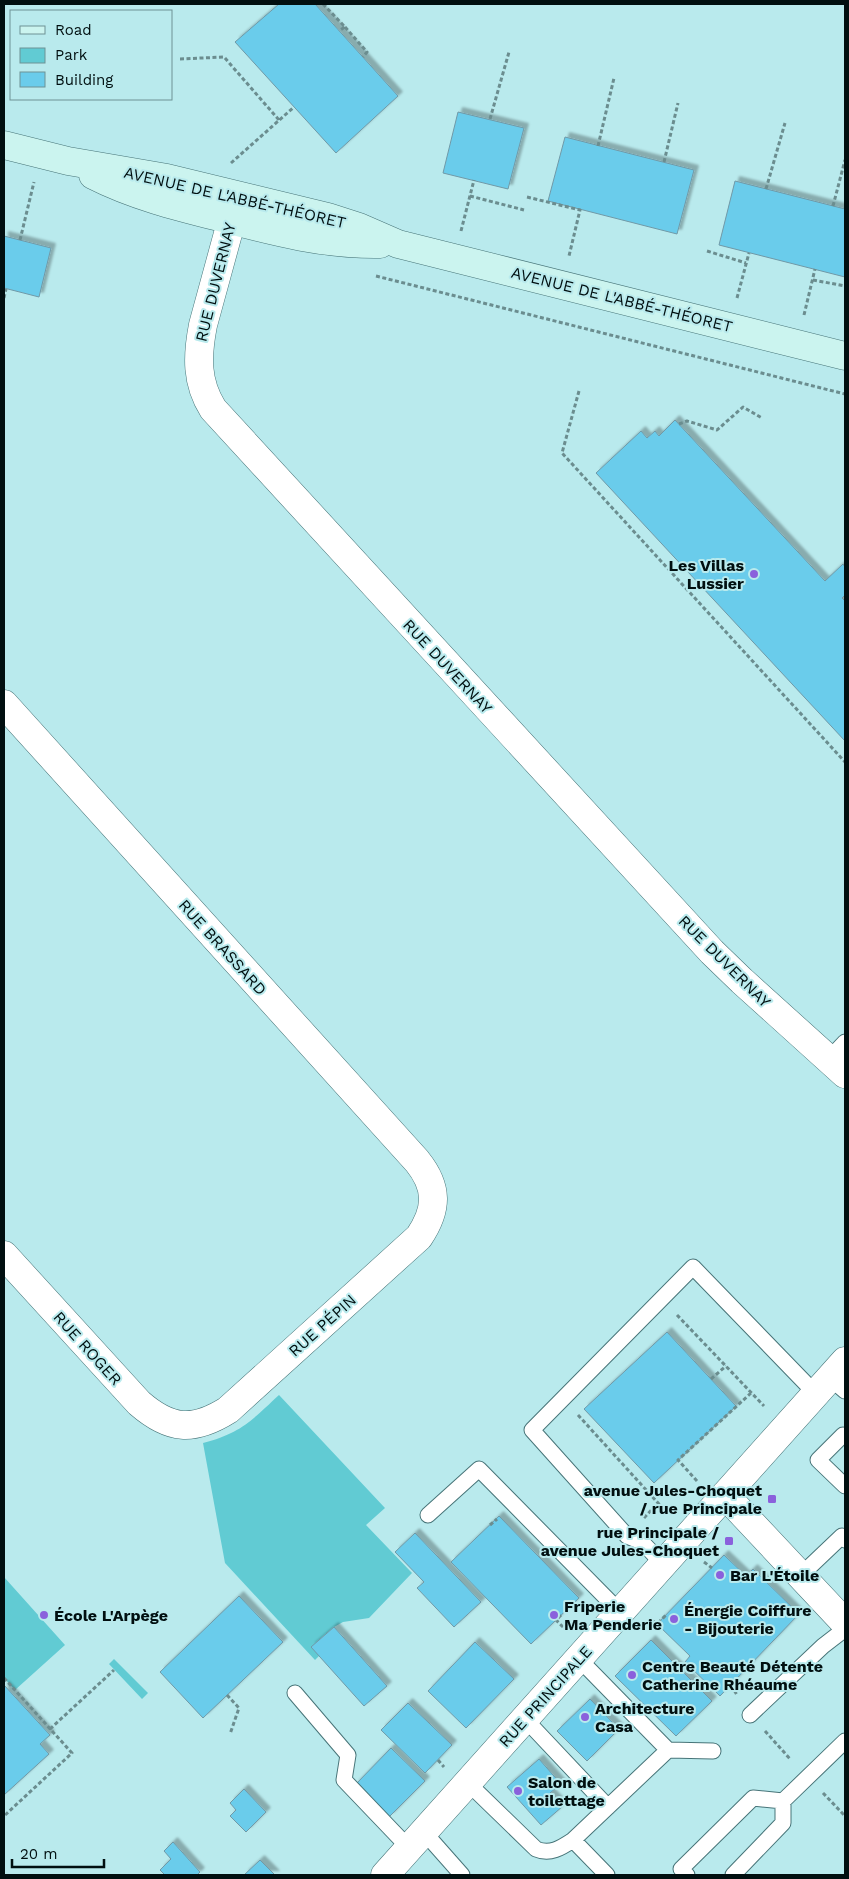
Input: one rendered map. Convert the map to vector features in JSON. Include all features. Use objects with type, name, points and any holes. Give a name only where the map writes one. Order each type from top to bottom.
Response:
[{"type":"main road","name":"AVENUE DE L'ABBÉ-THÉORET","points":[[4,145],[68,161],[102,179],[171,205],[235,208],[308,238],[368,244],[398,244],[845,356]]},
{"type":"street","name":"RUE DUVERNAY","points":[[235,208],[199,346],[200,381],[206,398],[213,409],[712,952],[748,986],[840,1058]]},
{"type":"street","name":"RUE BRASSARD","points":[[4,704],[417,1160],[432,1184],[433,1196]]},
{"type":"street","name":"RUE PÉPIN","points":[[183,1426],[197,1425],[213,1419],[228,1410],[419,1236],[428,1223],[432,1210],[433,1196]]},
{"type":"street","name":"RUE ROGER","points":[[4,1255],[139,1403],[166,1422],[183,1426]]},
{"type":"street","name":"RUE PRINCIPALE","points":[[405,1858],[524,1719],[575,1647],[620,1612],[663,1564],[714,1491],[834,1381]]},
{"type":"street","points":[[714,1491],[801,1575],[845,1623]]},
{"type":"lane","points":[[663,1564],[642,1542],[626,1536],[532,1430],[693,1267],[834,1381]]},
{"type":"lane","points":[[844,1435],[818,1460],[845,1486]]},
{"type":"lane","points":[[428,1515],[479,1469],[620,1612]]},
{"type":"lane","points":[[801,1575],[844,1536]]},
{"type":"lane","points":[[750,1714],[823,1646],[845,1629]]},
{"type":"lane","points":[[575,1647],[668,1750],[713,1752]]},
{"type":"lane","points":[[294,1694],[348,1755],[344,1780],[405,1858],[462,1875]]},
{"type":"lane","points":[[524,1719],[608,1807]]},
{"type":"lane","points":[[733,1875],[783,1823],[783,1801],[845,1741]]},
{"type":"lane","points":[[468,1783],[536,1849],[541,1851],[559,1850],[573,1840],[668,1750]]},
{"type":"lane","points":[[681,1873],[753,1798],[783,1801]]},
{"type":"lane","points":[[573,1840],[608,1875]]},
{"type":"path","points":[[318,7],[324,4],[345,27],[367,52],[363,57]]},
{"type":"path","points":[[339,31],[345,27]]},
{"type":"path","points":[[490,119],[509,52]]},
{"type":"path","points":[[180,59],[224,57],[279,120]]},
{"type":"path","points":[[598,146],[614,78]]},
{"type":"path","points":[[664,162],[678,103]]},
{"type":"path","points":[[228,166],[294,106]]},
{"type":"path","points":[[766,189],[785,123]]},
{"type":"path","points":[[833,206],[845,160]]},
{"type":"path","points":[[461,232],[474,180]]},
{"type":"path","points":[[470,196],[524,210]]},
{"type":"path","points":[[527,197],[580,210],[568,259]]},
{"type":"path","points":[[707,251],[746,263]]},
{"type":"path","points":[[736,302],[749,253]]},
{"type":"path","points":[[804,318],[815,269]]},
{"type":"path","points":[[371,274],[845,394]]},
{"type":"path","points":[[813,280],[845,286]]},
{"type":"path","points":[[4,298],[6,289]]},
{"type":"path","points":[[579,392],[562,452],[845,762]]},
{"type":"path","points":[[679,424],[687,421],[717,430],[743,407],[762,418]]},
{"type":"path","points":[[681,1319],[770,1412]]},
{"type":"path","points":[[711,1379],[726,1366]]},
{"type":"path","points":[[714,1491],[678,1460],[751,1393]]},
{"type":"path","points":[[574,1410],[673,1520]]},
{"type":"path","points":[[561,1615],[556,1620],[575,1647]]},
{"type":"path","points":[[50,1729],[114,1670]]},
{"type":"path","points":[[4,1678],[72,1753],[4,1816]]},
{"type":"path","points":[[731,1685],[750,1714],[845,1816]]},
{"type":"path","points":[[227,1695],[239,1708],[230,1734]]},
{"type":"green space","points":[[279,1395],[385,1508],[366,1525],[412,1573],[369,1618],[343,1622],[318,1641],[319,1656],[315,1660],[225,1563],[203,1443],[227,1435],[245,1425]]},
{"type":"green space","points":[[4,1577],[65,1645],[15,1690],[4,1678]]},
{"type":"green space","points":[[114,1659],[148,1693],[142,1699],[109,1664]]},
{"type":"building","points":[[279,4],[315,4],[398,96],[336,153],[235,42]]},
{"type":"building","points":[[458,112],[524,128],[508,189],[443,173]]},
{"type":"building","points":[[565,137],[694,170],[677,234],[548,201]]},
{"type":"building","points":[[735,181],[845,209],[845,277],[719,245]]},
{"type":"building","points":[[4,236],[51,248],[39,297],[4,288]]},
{"type":"building","name":"Les Villas Lussier","points":[[675,420],[825,581],[843,564],[845,567],[845,595],[842,598],[845,601],[845,741],[596,473],[641,431],[647,438],[655,431],[659,436]]},
{"type":"building","points":[[667,1332],[736,1406],[654,1483],[584,1409]]},
{"type":"building","points":[[499,1516],[579,1598],[531,1644],[451,1562]]},
{"type":"building","points":[[415,1533],[481,1602],[454,1627],[417,1588],[424,1582],[395,1552]]},
{"type":"building","points":[[724,1555],[746,1576],[753,1569],[799,1614],[720,1696],[685,1662],[690,1656],[657,1624]]},
{"type":"building","points":[[239,1596],[283,1642],[203,1718],[160,1672]]},
{"type":"building","points":[[334,1627],[387,1686],[364,1706],[311,1647]]},
{"type":"building","points":[[651,1640],[712,1701],[676,1736],[615,1676]]},
{"type":"building","points":[[475,1642],[514,1679],[466,1728],[428,1691]]},
{"type":"building","points":[[4,1685],[50,1735],[40,1744],[49,1754],[4,1795]]},
{"type":"building","points":[[590,1699],[619,1729],[587,1761],[557,1731]]},
{"type":"building","points":[[408,1703],[452,1745],[425,1773],[381,1730]]},
{"type":"building","points":[[391,1748],[425,1781],[389,1817],[355,1785]]},
{"type":"building","points":[[539,1759],[561,1784],[550,1793],[563,1806],[541,1825],[507,1787]]},
{"type":"building","points":[[244,1789],[266,1812],[246,1832],[230,1816],[236,1810],[230,1803]]},
{"type":"building","points":[[173,1842],[200,1872],[197,1875],[165,1875],[160,1870],[171,1859],[164,1851]]},
{"type":"building","points":[[260,1860],[275,1875],[244,1875]]},
{"type":"place","name":"Les Villas Lussier","points":[[754,574]]},
{"type":"place","name":"avenue Jules-Choquet / rue Principale","points":[[772,1499]]},
{"type":"place","name":"rue Principale / avenue Jules-Choquet","points":[[729,1541]]},
{"type":"place","name":"Bar L'Étoile","points":[[720,1575]]},
{"type":"place","name":"École L'Arpège","points":[[44,1615]]},
{"type":"place","name":"Friperie Ma Penderie","points":[[554,1615]]},
{"type":"place","name":"Énergie Coiffure - Bijouterie","points":[[674,1619]]},
{"type":"place","name":"Centre Beauté Détente Catherine Rhéaume","points":[[632,1675]]},
{"type":"place","name":"Architecture Casa","points":[[585,1717]]},
{"type":"place","name":"Salon de toilettage","points":[[518,1791]]}]
